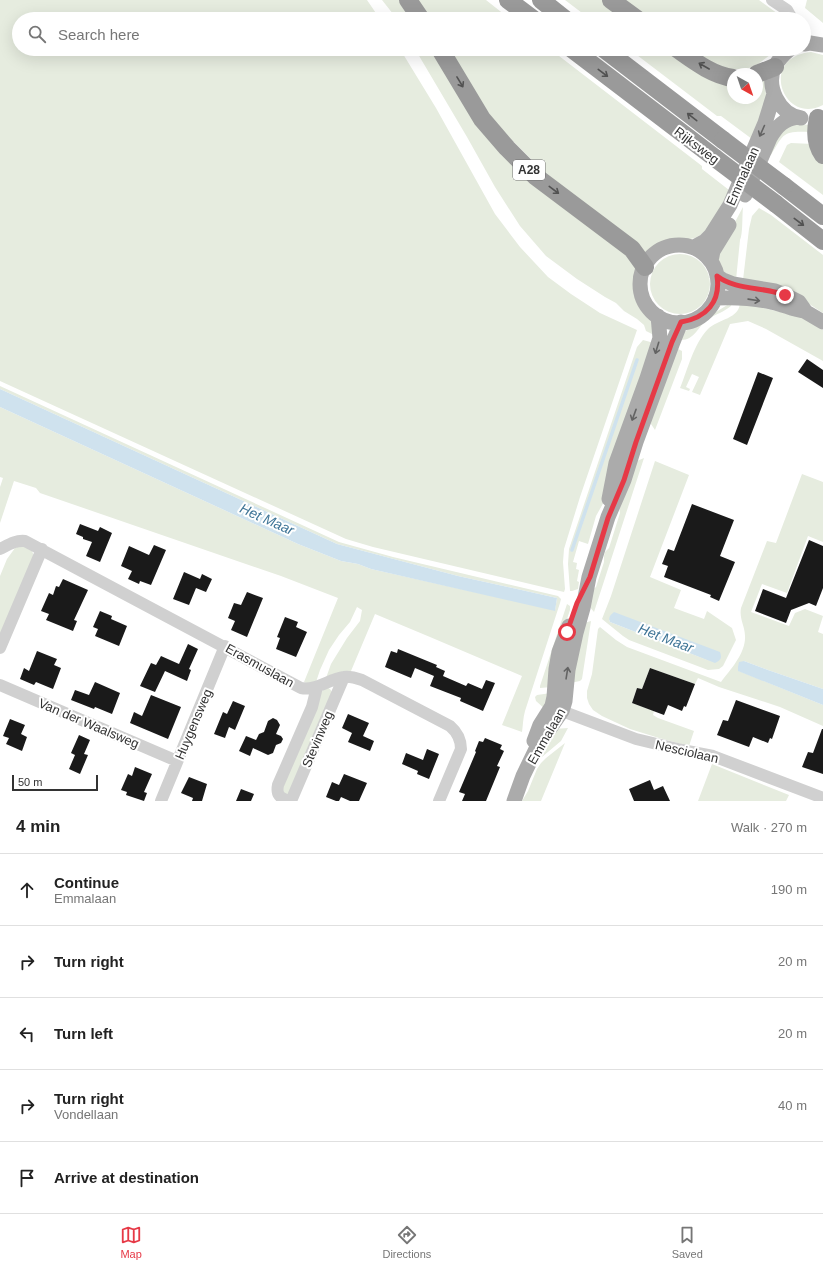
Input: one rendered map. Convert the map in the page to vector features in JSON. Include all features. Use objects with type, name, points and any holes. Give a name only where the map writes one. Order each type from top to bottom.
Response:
[{"type":"highway","points":[[408,0],[416,12]]},
{"type":"highway","points":[[508,0],[523,12]]},
{"type":"highway","points":[[541,0],[556,12]]},
{"type":"highway","points":[[611,0],[627,12]]},
{"type":"highway","name":"A28","points":[[444,56],[482,120],[507,148],[535,176],[632,249],[644,267]]},
{"type":"highway","name":"Rijksweg","points":[[581,56],[823,240]]},
{"type":"highway","name":"Rijksweg","points":[[613,56],[823,216]]},
{"type":"highway","points":[[687,56],[717,74],[727,76]]},
{"type":"highway","points":[[763,72],[775,67]]},
{"type":"highway","points":[[821,118],[817,144],[823,155]]},
{"type":"main road","points":[[811,43],[823,45]]},
{"type":"main road","points":[[781,56],[772,75],[772,85],[778,102],[790,114],[798,117],[808,119],[821,118]]},
{"type":"main road","name":"Emmalaan","points":[[694,248],[705,241],[730,205],[765,123],[774,94]]},
{"type":"main road","name":"Emmalaan","points":[[711,261],[712,251],[739,209],[770,138],[782,123],[790,118],[798,117]]},
{"type":"main road","points":[[680,245],[694,248],[703,253],[711,261],[717,276],[718,287],[715,298],[707,311],[695,319],[673,322],[658,316],[648,306],[642,293],[641,279],[644,267],[654,254],[666,247],[680,245]]},
{"type":"main road","points":[[717,276],[733,284],[774,291],[785,295],[799,302],[806,312]]},
{"type":"main road","points":[[715,298],[738,297],[772,302],[806,312],[823,322]]},
{"type":"main road","name":"Emmalaan","points":[[608,518],[608,501],[616,463],[660,338],[658,316]]},
{"type":"main road","name":"Emmalaan","points":[[514,801],[522,776],[557,708],[565,701],[568,670],[590,577],[608,518],[624,480],[672,342],[681,322]]},
{"type":"street","points":[[772,0],[788,12]]},
{"type":"street","name":"Erasmuslaan","points":[[0,549],[19,540],[42,549],[225,646],[293,684],[306,689],[317,687],[344,677]]},
{"type":"street","points":[[0,648],[42,549]]},
{"type":"street","name":"Huygensweg","points":[[161,801],[225,646]]},
{"type":"street","points":[[344,677],[353,677],[362,680],[450,726],[456,731],[461,743],[461,749],[439,801]]},
{"type":"street","name":"Stevinweg","points":[[317,687],[312,707],[278,785],[277,793],[279,797],[290,801],[344,677]]},
{"type":"street","name":"Van der Waalsweg","points":[[0,686],[177,760]]},
{"type":"street","name":"Nesciolaan","points":[[557,708],[636,739],[713,756],[823,798]]},
{"type":"shaded area","points":[[0,0],[367,0],[375,12],[12,12],[12,56],[404,56],[436,108],[495,214],[520,247],[548,277],[571,294],[600,313],[637,330],[580,497],[564,549],[564,592],[373,547],[346,539],[0,381]]},
{"type":"shaded area","points":[[382,0],[401,0],[410,12],[391,12]]},
{"type":"shaded area","points":[[414,0],[486,0],[501,12],[422,12]]},
{"type":"shaded area","points":[[565,0],[603,0],[619,12],[581,12]]},
{"type":"shaded area","points":[[619,0],[759,0],[775,12],[635,12]]},
{"type":"shaded area","points":[[807,0],[823,0],[823,23],[811,12],[805,8]]},
{"type":"shaded area","points":[[811,52],[823,55],[823,105],[809,109],[797,106],[788,99],[782,88],[781,77],[785,65],[795,57],[811,56]]},
{"type":"shaded area","points":[[419,56],[438,56],[455,84],[618,245],[635,266],[637,272],[635,280],[636,296],[643,310],[650,317],[654,335],[646,331],[644,325],[624,311],[616,303],[577,279],[546,256],[520,226],[495,187]]},
{"type":"shaded area","points":[[450,56],[559,56],[702,166],[702,169],[729,190],[712,224],[703,233],[694,238],[665,241],[653,247],[644,255],[514,150]]},
{"type":"shaded area","points":[[638,56],[682,56],[727,80],[727,104],[763,104],[763,78],[766,77],[765,85],[767,104],[752,139],[721,116],[717,116]]},
{"type":"shaded area","points":[[699,56],[769,56],[758,64],[749,68],[727,69]]},
{"type":"shaded area","points":[[798,124],[809,125],[810,132],[794,132],[785,135],[771,155],[768,153],[785,128]]},
{"type":"shaded area","points":[[791,143],[813,144],[823,163],[823,195],[779,162],[787,145]]},
{"type":"shaded area","points":[[743,207],[742,234],[740,240],[736,280],[725,276],[718,262],[722,240],[735,222]]},
{"type":"shaded area","points":[[759,208],[771,215],[823,255],[823,313],[797,296],[743,280],[749,229],[752,216]]},
{"type":"shaded area","points":[[674,254],[686,254],[697,259],[705,267],[710,278],[708,296],[697,309],[686,314],[674,314],[663,309],[655,301],[650,290],[650,278],[655,267],[663,259]]},
{"type":"shaded area","points":[[732,302],[731,306],[708,319],[690,338],[681,340],[684,332]]},
{"type":"shaded area","points":[[740,302],[804,318],[823,330],[823,361],[766,329],[748,321],[730,324],[700,395],[692,392],[699,377],[692,374],[686,387],[690,389],[689,391],[680,388],[698,342],[708,329],[733,315],[739,308]]},
{"type":"shaded area","points":[[643,340],[654,343],[605,500],[596,516],[588,544],[579,541],[573,562],[577,563],[576,569],[579,570],[577,581],[579,582],[578,589],[570,591],[568,564],[569,549],[637,347]]},
{"type":"shaded area","points":[[674,347],[682,351],[682,359],[655,430],[649,421]]},
{"type":"shaded area","points":[[0,386],[339,542],[393,557],[558,596],[561,599],[560,603],[525,711],[522,732],[502,725],[522,676],[375,614],[351,671],[326,678],[331,664],[347,638],[360,621],[362,610],[357,607],[350,622],[329,650],[316,682],[310,685],[304,682],[338,598],[281,576],[40,493],[36,488],[14,481],[0,523],[0,487],[3,478],[0,477],[0,407],[298,544],[341,561],[555,610],[557,598],[458,576],[337,544],[0,389]]},
{"type":"shaded area","points":[[644,458],[594,612],[589,606],[591,591],[596,587],[604,562],[605,552],[609,548],[620,513],[619,505],[637,461]]},
{"type":"shaded area","points":[[655,461],[689,475],[650,577],[681,590],[674,608],[704,619],[707,611],[732,628],[736,640],[723,666],[719,669],[708,670],[629,640],[602,619],[611,596]],"holes":[[[609,620],[715,663],[610,622]]]},
{"type":"shaded area","points":[[802,474],[823,482],[823,542],[808,536],[787,593],[762,584],[751,612],[789,626],[795,613],[805,609],[823,616],[818,632],[823,634],[823,689],[744,661],[739,671],[823,705],[823,726],[780,707],[719,687],[698,678],[695,684],[650,668],[642,689],[637,688],[632,703],[654,711],[653,715],[658,718],[694,731],[689,746],[630,729],[602,716],[593,710],[587,698],[587,691],[592,674],[598,629],[600,627],[627,647],[721,682],[743,649],[745,636],[741,608],[767,541],[776,543]]},
{"type":"shaded area","points":[[22,545],[32,551],[34,556],[0,639],[0,576],[7,559],[15,548]]},
{"type":"shaded area","points":[[567,604],[570,606],[570,610],[560,640],[552,687],[540,688],[540,686]]},
{"type":"shaded area","points":[[591,621],[582,679],[580,681],[570,683],[584,623]]},
{"type":"shaded area","points":[[327,687],[332,692],[289,793],[286,795],[281,789],[321,693]]},
{"type":"shaded area","points":[[551,693],[546,710],[536,701],[535,697],[537,695]]},
{"type":"shaded area","points":[[568,728],[561,741],[536,762],[554,729]]},
{"type":"shaded area","points":[[565,743],[541,801],[522,801],[541,763]]},
{"type":"shaded area","points":[[712,764],[789,795],[786,801],[698,801]]},
{"type":"water","name":"Het Maar","points":[[0,389],[337,544],[458,576],[557,598],[555,611],[371,569],[358,564],[341,561],[298,544],[0,407]]},
{"type":"water","name":"Het Maar","points":[[614,612],[720,652],[720,659],[715,663],[610,622],[609,619],[611,614]]},
{"type":"water","points":[[744,661],[823,689],[823,705],[738,671],[739,662]]},
{"type":"building","points":[[807,359],[823,370],[823,388],[798,372]]},
{"type":"building","points":[[758,372],[773,378],[747,445],[733,439]]},
{"type":"building","points":[[692,504],[734,520],[720,556],[735,562],[719,601],[710,597],[711,595],[664,577],[668,566],[662,564],[668,549],[674,551]]},
{"type":"building","points":[[80,524],[98,531],[100,527],[112,533],[100,562],[86,556],[92,542],[83,539],[83,537],[76,534]]},
{"type":"building","points":[[809,540],[823,546],[823,588],[816,606],[809,603],[791,610],[786,623],[755,611],[763,589],[786,598]]},
{"type":"building","points":[[154,545],[166,550],[151,585],[140,581],[139,584],[128,579],[132,571],[121,566],[129,546],[149,555]]},
{"type":"building","points":[[184,572],[200,579],[202,574],[212,579],[206,592],[196,588],[189,605],[173,599]]},
{"type":"building","points":[[63,579],[88,590],[74,620],[77,621],[73,631],[46,620],[49,614],[41,611],[49,593],[53,595],[56,586],[59,587]]},
{"type":"building","points":[[247,592],[263,598],[247,637],[231,630],[235,621],[228,618],[234,603],[241,605]]},
{"type":"building","points":[[100,611],[112,616],[111,619],[127,626],[119,646],[95,636],[98,629],[93,627]]},
{"type":"building","points":[[285,617],[298,622],[296,627],[307,632],[296,657],[276,649],[280,638],[277,637]]},
{"type":"building","points":[[188,644],[198,649],[189,669],[191,670],[187,681],[165,671],[155,692],[140,686],[151,663],[156,665],[161,656],[179,664]]},
{"type":"building","points":[[398,649],[437,665],[436,667],[445,671],[443,676],[466,686],[468,683],[482,689],[486,680],[495,683],[483,711],[460,701],[461,698],[430,686],[434,676],[415,668],[411,678],[385,667],[391,651],[397,653]]},
{"type":"building","points":[[37,651],[57,659],[54,665],[61,668],[53,689],[36,682],[34,685],[20,679],[24,668],[29,671]]},
{"type":"building","points":[[650,668],[695,684],[686,707],[684,706],[682,711],[668,705],[664,715],[632,703],[637,688],[642,689]]},
{"type":"building","points":[[95,682],[120,693],[112,714],[71,700],[75,690],[89,695]]},
{"type":"building","points":[[151,695],[181,707],[168,739],[130,723],[134,712],[142,716]]},
{"type":"building","points":[[736,700],[780,716],[772,739],[770,738],[768,743],[753,737],[749,747],[717,735],[723,720],[728,721]]},
{"type":"building","points":[[233,701],[245,706],[235,730],[229,727],[225,738],[214,734],[223,712],[227,714]]},
{"type":"building","points":[[348,714],[369,723],[363,736],[374,741],[370,751],[348,742],[352,733],[342,728]]},
{"type":"building","points":[[273,718],[277,720],[280,725],[276,734],[281,736],[283,739],[281,743],[276,745],[273,753],[268,755],[253,748],[250,756],[239,751],[246,736],[256,740],[259,734],[264,732],[268,721]]},
{"type":"building","points":[[10,719],[25,725],[21,734],[27,737],[22,751],[6,744],[9,738],[3,736]]},
{"type":"building","points":[[822,729],[823,774],[802,767],[808,752],[813,753]]},
{"type":"building","points":[[79,735],[90,740],[84,754],[88,755],[80,774],[69,769],[75,755],[71,753]]},
{"type":"building","points":[[485,738],[502,745],[500,749],[504,751],[497,766],[500,767],[486,801],[462,801],[465,794],[459,792],[476,752],[475,751],[479,741],[483,742]]},
{"type":"building","points":[[427,749],[439,754],[429,779],[417,774],[418,771],[402,764],[406,753],[423,760]]},
{"type":"building","points":[[135,767],[152,774],[144,792],[147,793],[144,801],[126,795],[127,792],[121,790],[128,774],[132,776]]},
{"type":"building","points":[[344,774],[367,783],[359,801],[350,801],[341,797],[339,801],[336,801],[326,797],[332,782],[339,785]]},
{"type":"building","points":[[189,777],[207,784],[202,801],[192,801],[193,798],[181,793]]},
{"type":"building","points":[[650,780],[654,790],[663,786],[670,801],[634,801],[629,789]]},
{"type":"building","points":[[241,789],[254,794],[251,801],[236,801]]},
{"type":"waterway","points":[[572,550],[637,360]]},
{"type":"route","points":[[567,632],[577,603],[590,577],[608,518],[624,480],[672,342],[681,322],[695,319],[707,311],[712,305],[717,293],[717,276],[733,284],[774,291],[785,295]]}]
